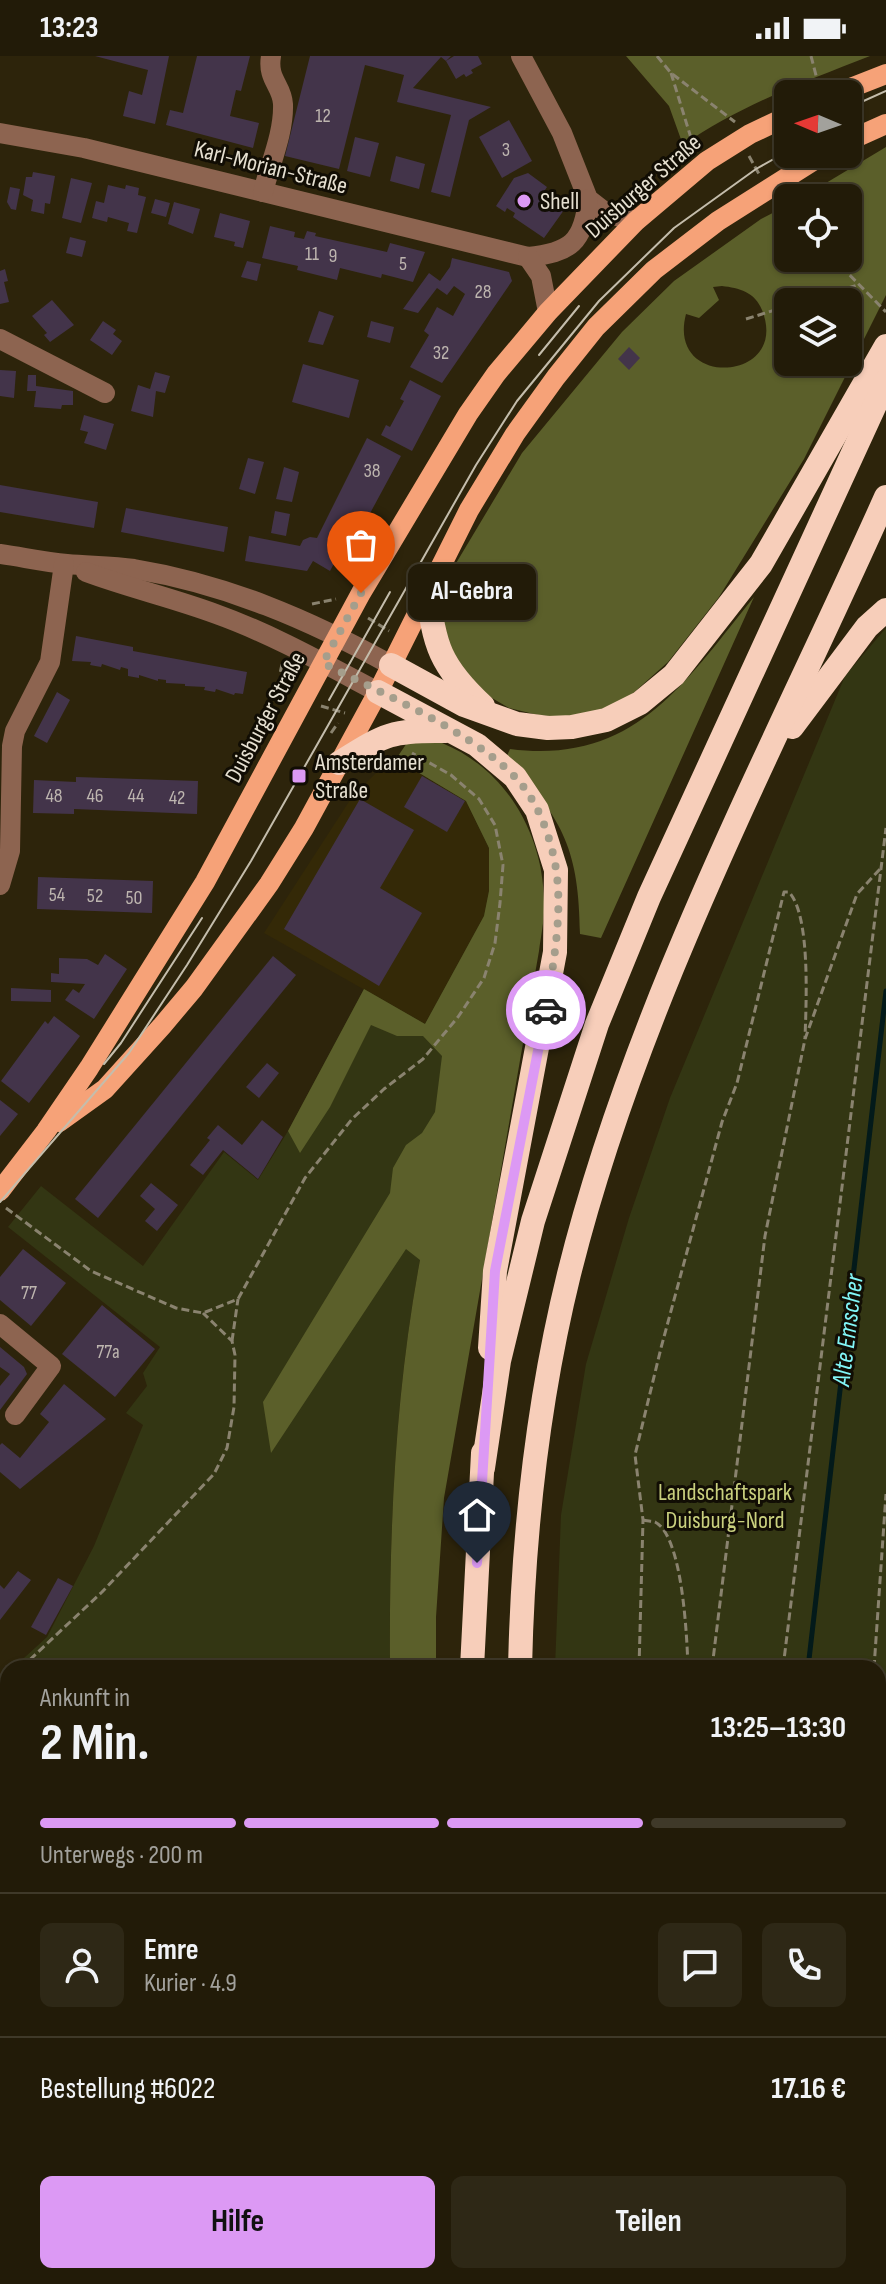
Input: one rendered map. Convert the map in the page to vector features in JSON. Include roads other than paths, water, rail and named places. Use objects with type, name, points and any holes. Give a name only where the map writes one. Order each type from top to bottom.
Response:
[{"type":"highway","points":[[391,665],[464,705],[517,724],[572,727],[606,720],[640,703],[674,675],[761,564],[885,348]]},
{"type":"highway","points":[[483,1468],[499,1361],[533,1221],[597,1024],[649,897],[886,381]]},
{"type":"highway","points":[[520,1660],[524,1541],[534,1452],[569,1272],[597,1176],[677,955],[886,497]]},
{"type":"highway","points":[[428,589],[432,628],[443,661],[464,688],[494,716]]},
{"type":"highway","points":[[757,774],[867,627],[886,610]]},
{"type":"highway","points":[[378,692],[477,745],[515,777],[537,810],[553,857],[557,891],[555,952],[546,1009],[495,1271],[472,1660]]},
{"type":"highway","points":[[339,763],[380,737],[393,733],[408,730],[453,731]]},
{"type":"main road","points":[[862,81],[886,74]]},
{"type":"main road","points":[[862,134],[886,124]]},
{"type":"main road","name":"Duisburger Straße","points":[[0,1191],[89,1068],[205,882],[353,608],[468,414],[496,374],[548,312],[636,221],[707,161],[749,143],[774,126]]},
{"type":"main road","name":"Duisburger Straße","points":[[46,1131],[105,1089],[194,988],[269,884],[304,828],[378,692],[469,510],[515,434],[596,327],[654,270],[707,229],[802,168]]},
{"type":"street","points":[[263,192],[282,123],[283,101],[269,70],[271,56]]},
{"type":"street","points":[[521,56],[562,133],[588,199],[606,213],[636,221]]},
{"type":"street","name":"Karl-Morian-Straße","points":[[0,133],[84,148],[528,257],[547,255],[573,243],[582,233],[588,199]]},
{"type":"street","points":[[528,257],[541,276],[548,312]]},
{"type":"street","points":[[0,339],[105,393]]},
{"type":"street","points":[[0,554],[64,564],[132,569],[205,584],[281,610],[338,635],[391,665]]},
{"type":"street","points":[[64,564],[128,588],[217,614],[280,641],[378,692]]},
{"type":"street","points":[[0,885],[10,851],[12,746],[15,731],[50,662],[64,564]]},
{"type":"street","points":[[0,1324],[51,1366],[15,1415]]},
{"type":"waterway","name":"Alte Emscher","points":[[809,1660],[886,991]]},
{"type":"tram line","points":[[862,102],[886,91]]},
{"type":"tram line","points":[[0,1202],[129,1053],[187,965],[251,861],[476,465],[517,401],[599,301],[674,228],[774,159]]},
{"type":"tram line","points":[[539,355],[579,306]]},
{"type":"tram line","points":[[329,700],[390,592]]},
{"type":"tram line","points":[[104,1064],[121,1043],[202,918]]},
{"type":"place","name":"Shell","points":[[524,201]]},
{"type":"place","name":"Al-Gebra","points":[[361,593]]},
{"type":"place","name":"Amsterdamer Straße","points":[[299,776]]},
{"type":"park label","name":"Landschaftspark Duisburg-Nord","points":[[725,1506]]}]
